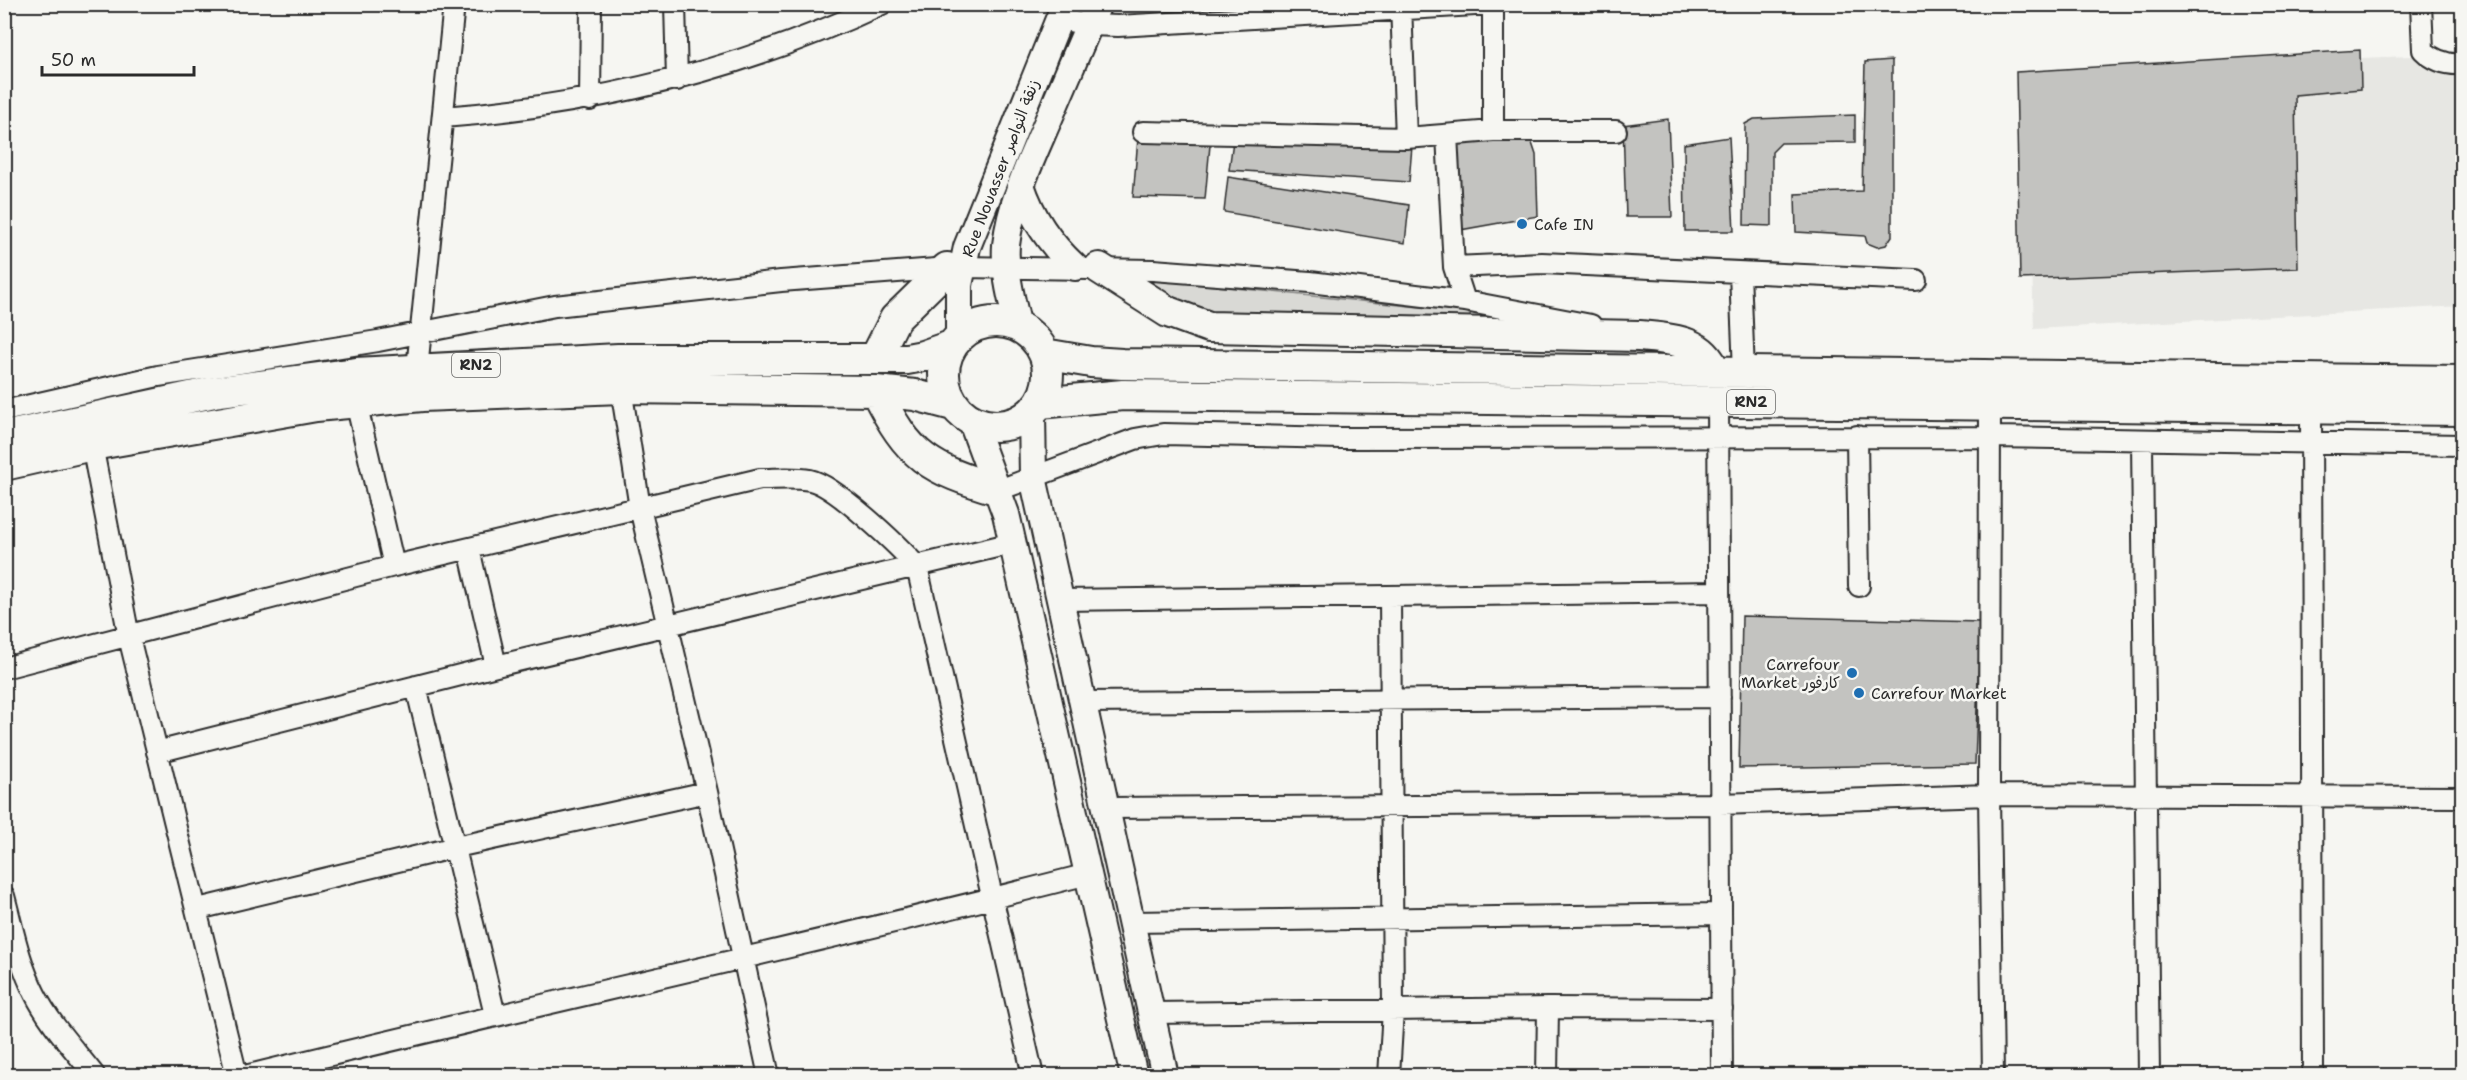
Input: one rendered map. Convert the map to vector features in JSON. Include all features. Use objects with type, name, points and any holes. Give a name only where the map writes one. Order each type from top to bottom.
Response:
[{"type":"highway","points":[[875,359],[895,319],[954,267]]},
{"type":"highway","points":[[1087,268],[1168,312],[1209,327],[1639,336],[1695,346],[1729,372]]},
{"type":"highway","name":"RN2","points":[[4,437],[139,406],[279,381],[417,369],[618,358],[875,359],[922,356],[955,341],[970,328],[994,322],[1018,327]]},
{"type":"highway","points":[[1018,327],[1029,334],[1044,354],[1048,379],[1036,408]]},
{"type":"highway","points":[[955,341],[946,357],[943,382],[963,413]]},
{"type":"highway","name":"RN2","points":[[1044,354],[1091,362],[1122,364],[2463,381]]},
{"type":"highway","name":"RN2","points":[[4,465],[92,445],[316,406],[488,392],[621,388],[876,391],[915,395],[997,427],[1022,420],[1036,408],[1123,395],[2463,410]]},
{"type":"highway","points":[[876,391],[898,432],[918,455],[944,472],[999,490]]},
{"type":"main road","name":"Rue Nouasser زنقة النواصر","points":[[955,341],[958,304],[954,267],[973,228],[1062,12]]},
{"type":"main road","points":[[1018,327],[1010,293],[1006,246],[1021,185],[1094,15]]},
{"type":"main road","points":[[1021,185],[1036,222],[1047,238],[1087,268]]},
{"type":"main road","points":[[1036,408],[1033,477],[1165,1076]]},
{"type":"main road","points":[[963,413],[999,490],[1013,543],[1134,1076]]},
{"type":"street","points":[[417,369],[454,4]]},
{"type":"street","points":[[590,100],[591,4]]},
{"type":"street","points":[[675,4],[677,80]]},
{"type":"street","points":[[443,117],[506,112],[590,100],[677,80],[752,58],[882,4]]},
{"type":"street","points":[[1062,12],[1094,15],[1118,26],[1401,7],[1492,4],[1493,131]]},
{"type":"street","points":[[2421,4],[2423,50],[2432,59],[2454,65],[2463,64]]},
{"type":"street","points":[[1401,7],[1406,138]]},
{"type":"street","points":[[1143,132],[1406,138],[1493,131],[1616,131]]},
{"type":"street","points":[[1447,135],[1454,267],[1466,302]]},
{"type":"street","points":[[1454,267],[1542,263],[1916,280]]},
{"type":"street","points":[[4,411],[158,376],[421,332],[512,313],[601,300],[781,281],[954,267],[1087,268],[1310,282],[1466,302],[1639,336]]},
{"type":"street","points":[[1729,372],[1740,273]]},
{"type":"street","points":[[621,388],[640,508],[707,792],[744,960],[765,1074]]},
{"type":"street","points":[[356,402],[394,566]]},
{"type":"street","points":[[1718,402],[1722,1076]]},
{"type":"street","points":[[1990,405],[1992,437],[1989,795],[1993,1076]]},
{"type":"street","points":[[2311,408],[2313,1076]]},
{"type":"street","points":[[999,490],[1135,439],[1163,434],[1331,438],[1718,435],[1992,437],[2463,445]]},
{"type":"street","points":[[1857,436],[1859,586]]},
{"type":"street","points":[[2142,441],[2148,1076]]},
{"type":"street","points":[[92,445],[129,637],[198,909],[237,1076]]},
{"type":"street","points":[[4,668],[394,566],[760,479],[813,481],[835,493],[906,554],[917,567],[1033,1076]]},
{"type":"street","points":[[157,752],[496,666],[1013,543]]},
{"type":"street","points":[[469,549],[496,666]]},
{"type":"street","points":[[1060,600],[1719,592]]},
{"type":"street","points":[[1389,1076],[1393,1010],[1390,596]]},
{"type":"street","points":[[416,686],[495,1014]]},
{"type":"street","points":[[1082,702],[1720,698]]},
{"type":"street","points":[[198,909],[456,847],[707,792]]},
{"type":"street","points":[[1106,808],[1720,804],[1989,795],[2463,797]]},
{"type":"street","points":[[244,1076],[495,1014],[744,960],[1088,874]]},
{"type":"street","points":[[4,896],[21,961],[35,993],[48,1016],[95,1076]]},
{"type":"street","points":[[1131,922],[1721,914]]},
{"type":"street","points":[[1151,1013],[1548,1008],[1722,1010]]},
{"type":"street","points":[[1547,1076],[1548,1008]]},
{"type":"street","points":[[315,1076],[328,1055]]},
{"type":"shaded area","points":[[2462,54],[2462,306],[2034,329],[2026,71]]},
{"type":"shaded area","points":[[1156,280],[1468,312],[1471,317],[1333,320],[1205,317],[1148,284]]},
{"type":"building","points":[[2360,50],[2361,89],[2295,95],[2298,268],[2020,279],[2016,72]]},
{"type":"building","points":[[1892,60],[1892,236],[1886,245],[1877,247],[1867,243],[1865,236],[1796,232],[1795,194],[1862,191],[1865,62]]},
{"type":"building","points":[[1855,115],[1855,142],[1781,143],[1772,152],[1772,226],[1744,225],[1745,124],[1754,119]]},
{"type":"building","points":[[1668,119],[1672,217],[1626,217],[1623,125]]},
{"type":"building","points":[[1530,137],[1536,155],[1538,216],[1460,230],[1456,143]]},
{"type":"building","points":[[1729,137],[1734,231],[1685,231],[1684,144]]},
{"type":"building","points":[[1138,138],[1210,145],[1205,199],[1133,197]]},
{"type":"building","points":[[1233,141],[1412,146],[1409,182],[1229,170]]},
{"type":"building","points":[[1228,177],[1409,205],[1405,243],[1224,212]]},
{"type":"building","name":"Carrefour Market","points":[[1742,616],[1980,622],[1975,764],[1739,768]]},
{"type":"place","name":"Cafe IN","points":[[1522,224]]},
{"type":"place","name":"Carrefour Market كارفور","points":[[1852,673]]},
{"type":"place","name":"Carrefour Market","points":[[1859,693]]}]
